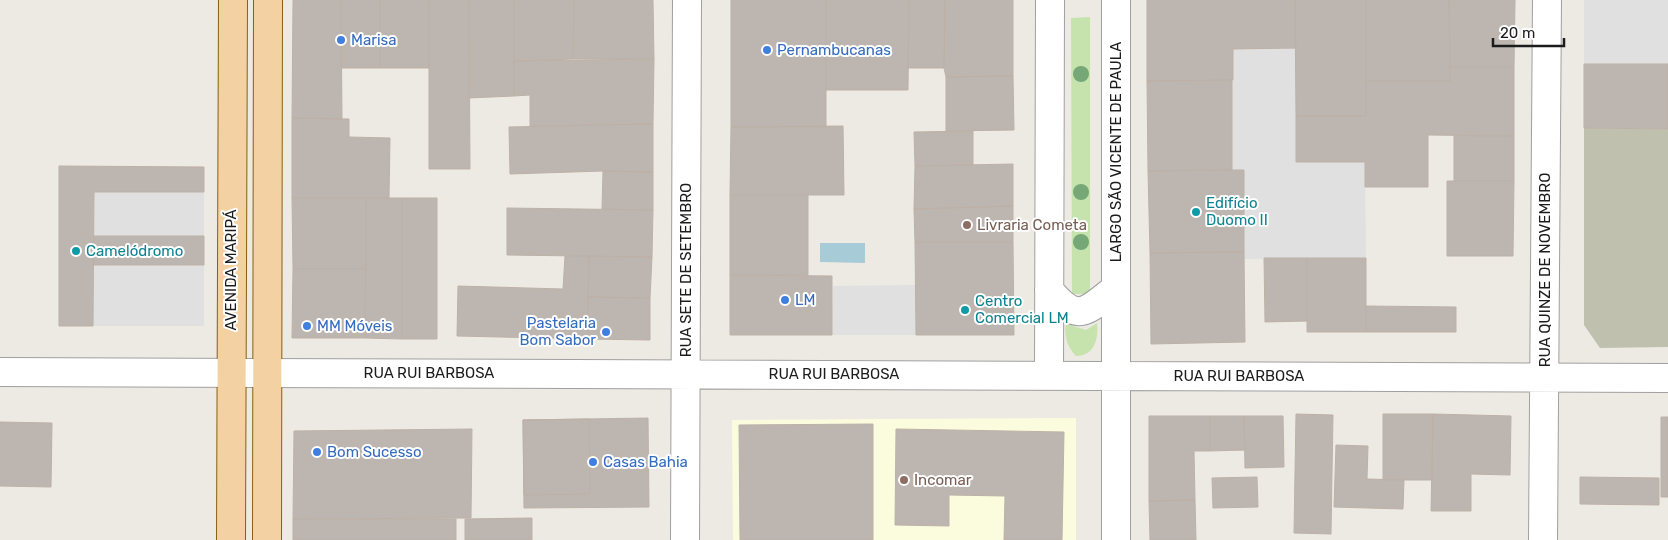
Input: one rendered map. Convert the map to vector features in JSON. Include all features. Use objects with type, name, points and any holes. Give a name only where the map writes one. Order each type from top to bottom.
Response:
[{"type":"main road","name":"AVENIDA MARIPÁ","points":[[231,540],[234,1]]},
{"type":"main road","points":[[267,2],[267,540]]},
{"type":"street","name":"RUA SETE DE SETEMBRO","points":[[685,540],[687,0]]},
{"type":"street","name":"RUA QUINZE DE NOVEMBRO","points":[[1543,540],[1547,0]]},
{"type":"street","points":[[1049,375],[1054,5]]},
{"type":"street","name":"LARGO SÃO VICENTE DE PAULA","points":[[1109,5],[1116,288],[1116,540]]},
{"type":"street","points":[[1049,290],[1072,310],[1080,312],[1088,310],[1116,288]]},
{"type":"street","name":"RUA RUI BARBOSA","points":[[0,372],[1668,378]]},
{"type":"shaded area","points":[[1584,0],[1668,0],[1668,64],[1584,64]]},
{"type":"shaded area","points":[[1296,48],[1296,162],[1365,162],[1366,258],[1244,259],[1232,170],[1233,49]]},
{"type":"shaded area","points":[[1584,128],[1668,129],[1668,347],[1600,348],[1584,325]]},
{"type":"shaded area","points":[[94,192],[204,192],[204,236],[94,236]]},
{"type":"shaded area","points":[[93,265],[204,265],[204,326],[93,326]]},
{"type":"shaded area","points":[[915,285],[916,335],[832,335],[833,286]]},
{"type":"shaded area","name":"Incomar","points":[[1076,418],[1076,540],[733,540],[732,420]]},
{"type":"green space","points":[[1090,17],[1090,294],[1072,294],[1071,18]]},
{"type":"green space","points":[[1066,321],[1073,326],[1086,330],[1097,323],[1096,340],[1091,350],[1076,356],[1068,344],[1065,331]]},
{"type":"water","points":[[820,243],[865,243],[865,263],[820,262]]},
{"type":"building","points":[[293,0],[341,0],[342,119],[292,118]]},
{"type":"building","points":[[341,0],[380,0],[380,68],[341,68]]},
{"type":"building","points":[[380,0],[429,0],[429,68],[380,68]]},
{"type":"building","points":[[429,0],[469,0],[470,169],[429,169]]},
{"type":"building","points":[[469,0],[514,0],[514,96],[469,98]]},
{"type":"building","points":[[514,0],[574,0],[573,59],[514,61]]},
{"type":"building","points":[[574,0],[653,0],[654,59],[573,59]]},
{"type":"building","points":[[731,0],[826,0],[826,127],[731,127]]},
{"type":"building","points":[[826,0],[909,0],[908,90],[826,90]]},
{"type":"building","points":[[909,0],[945,0],[944,68],[908,68]]},
{"type":"building","points":[[945,0],[1013,0],[1013,76],[946,77],[944,68]]},
{"type":"building","points":[[1147,0],[1295,0],[1296,48],[1233,49],[1233,80],[1147,81]]},
{"type":"building","points":[[1295,0],[1366,0],[1366,116],[1296,116]]},
{"type":"building","points":[[1366,0],[1449,0],[1450,81],[1366,81]]},
{"type":"building","points":[[1449,0],[1515,0],[1514,67],[1450,67]]},
{"type":"building","points":[[654,59],[653,124],[530,126],[530,95],[514,96],[514,61]]},
{"type":"building","points":[[1584,64],[1668,64],[1668,129],[1584,128]]},
{"type":"building","points":[[1450,67],[1514,67],[1514,136],[1428,135],[1428,187],[1365,187],[1365,162],[1296,162],[1296,116],[1366,116],[1366,81],[1450,81]]},
{"type":"building","points":[[1013,76],[1014,130],[946,131],[946,77]]},
{"type":"building","points":[[1232,80],[1232,170],[1148,171],[1147,81]]},
{"type":"building","points":[[292,118],[349,119],[349,137],[390,138],[389,198],[292,198]]},
{"type":"building","points":[[653,124],[653,172],[603,171],[510,174],[509,127]]},
{"type":"building","points":[[843,126],[844,195],[730,195],[731,127]]},
{"type":"building","points":[[973,131],[973,165],[915,166],[914,132]]},
{"type":"building","points":[[1454,136],[1514,136],[1514,181],[1454,181]]},
{"type":"building","points":[[1013,164],[1013,206],[914,209],[915,166]]},
{"type":"building","name":"Camelódromo","points":[[59,166],[204,167],[204,192],[94,192],[93,326],[59,326]]},
{"type":"building","name":"Edifício Duomo II","points":[[1244,170],[1244,252],[1150,253],[1148,171]]},
{"type":"building","points":[[603,171],[653,172],[653,210],[602,209]]},
{"type":"building","points":[[1447,181],[1514,181],[1513,256],[1447,256]]},
{"type":"building","points":[[730,195],[808,195],[808,275],[730,275]]},
{"type":"building","points":[[292,198],[366,198],[366,269],[293,269]]},
{"type":"building","points":[[366,198],[402,198],[402,339],[365,338]]},
{"type":"building","points":[[402,198],[437,198],[437,339],[402,339]]},
{"type":"building","points":[[1013,206],[1013,242],[915,242],[914,209]]},
{"type":"building","points":[[507,208],[653,210],[652,257],[507,255]]},
{"type":"building","points":[[94,236],[204,236],[204,265],[93,265]]},
{"type":"building","name":"Centro Comercial LM","points":[[915,242],[1013,242],[1014,335],[916,335]]},
{"type":"building","points":[[1244,252],[1245,342],[1151,344],[1150,253]]},
{"type":"building","points":[[565,256],[589,256],[588,339],[457,336],[458,286],[563,289]]},
{"type":"building","points":[[589,256],[652,257],[650,298],[588,297]]},
{"type":"building","points":[[1264,258],[1307,258],[1307,321],[1265,322]]},
{"type":"building","points":[[1307,258],[1366,258],[1366,332],[1307,332]]},
{"type":"building","points":[[293,269],[366,269],[365,338],[292,338]]},
{"type":"building","points":[[730,275],[832,276],[832,335],[730,335]]},
{"type":"building","points":[[588,297],[650,298],[650,340],[588,339]]},
{"type":"building","points":[[1366,306],[1456,307],[1456,332],[1366,332]]},
{"type":"building","points":[[1296,414],[1333,415],[1331,534],[1294,533]]},
{"type":"building","points":[[1383,414],[1433,414],[1432,480],[1383,480]]},
{"type":"building","points":[[1433,414],[1511,416],[1510,475],[1471,474],[1471,511],[1431,511]]},
{"type":"building","points":[[1149,416],[1210,416],[1210,451],[1194,451],[1195,500],[1149,501]]},
{"type":"building","points":[[1210,416],[1244,416],[1245,450],[1210,451]]},
{"type":"building","points":[[1244,416],[1283,416],[1284,467],[1245,468]]},
{"type":"building","points":[[1661,417],[1668,417],[1668,497],[1661,497]]},
{"type":"building","points":[[648,418],[649,507],[524,508],[523,420]]},
{"type":"building","points":[[589,419],[590,494],[524,495],[523,420]]},
{"type":"building","points":[[0,422],[52,423],[51,487],[0,486]]},
{"type":"building","points":[[873,424],[873,540],[740,540],[739,425]]},
{"type":"building","points":[[472,429],[471,518],[293,519],[294,431]]},
{"type":"building","points":[[896,429],[1064,432],[1062,540],[1004,540],[1005,496],[949,495],[949,526],[895,525]]},
{"type":"building","points":[[1336,445],[1368,446],[1367,479],[1404,480],[1403,509],[1334,507]]},
{"type":"building","points":[[1257,477],[1258,507],[1213,508],[1212,478]]},
{"type":"building","points":[[1580,477],[1659,478],[1659,505],[1580,504]]},
{"type":"building","points":[[1195,500],[1196,540],[1150,540],[1149,501]]},
{"type":"building","points":[[532,518],[532,540],[465,540],[465,519]]},
{"type":"building","points":[[293,519],[456,519],[456,540],[293,540]]},
{"type":"place","name":"Marisa","points":[[341,40]]},
{"type":"place","name":"Pernambucanas","points":[[767,50]]},
{"type":"place","name":"Edifício Duomo II","points":[[1196,212]]},
{"type":"place","name":"Livraria Cometa","points":[[967,225]]},
{"type":"place","name":"Camelódromo","points":[[76,251]]},
{"type":"place","name":"LM","points":[[785,300]]},
{"type":"place","name":"Centro Comercial LM","points":[[965,310]]},
{"type":"place","name":"MM Móveis","points":[[307,326]]},
{"type":"place","name":"Pastelaria Bom Sabor","points":[[606,332]]},
{"type":"place","name":"Bom Sucesso","points":[[317,452]]},
{"type":"place","name":"Casas Bahia","points":[[593,462]]},
{"type":"place","name":"Incomar","points":[[904,480]]}]
